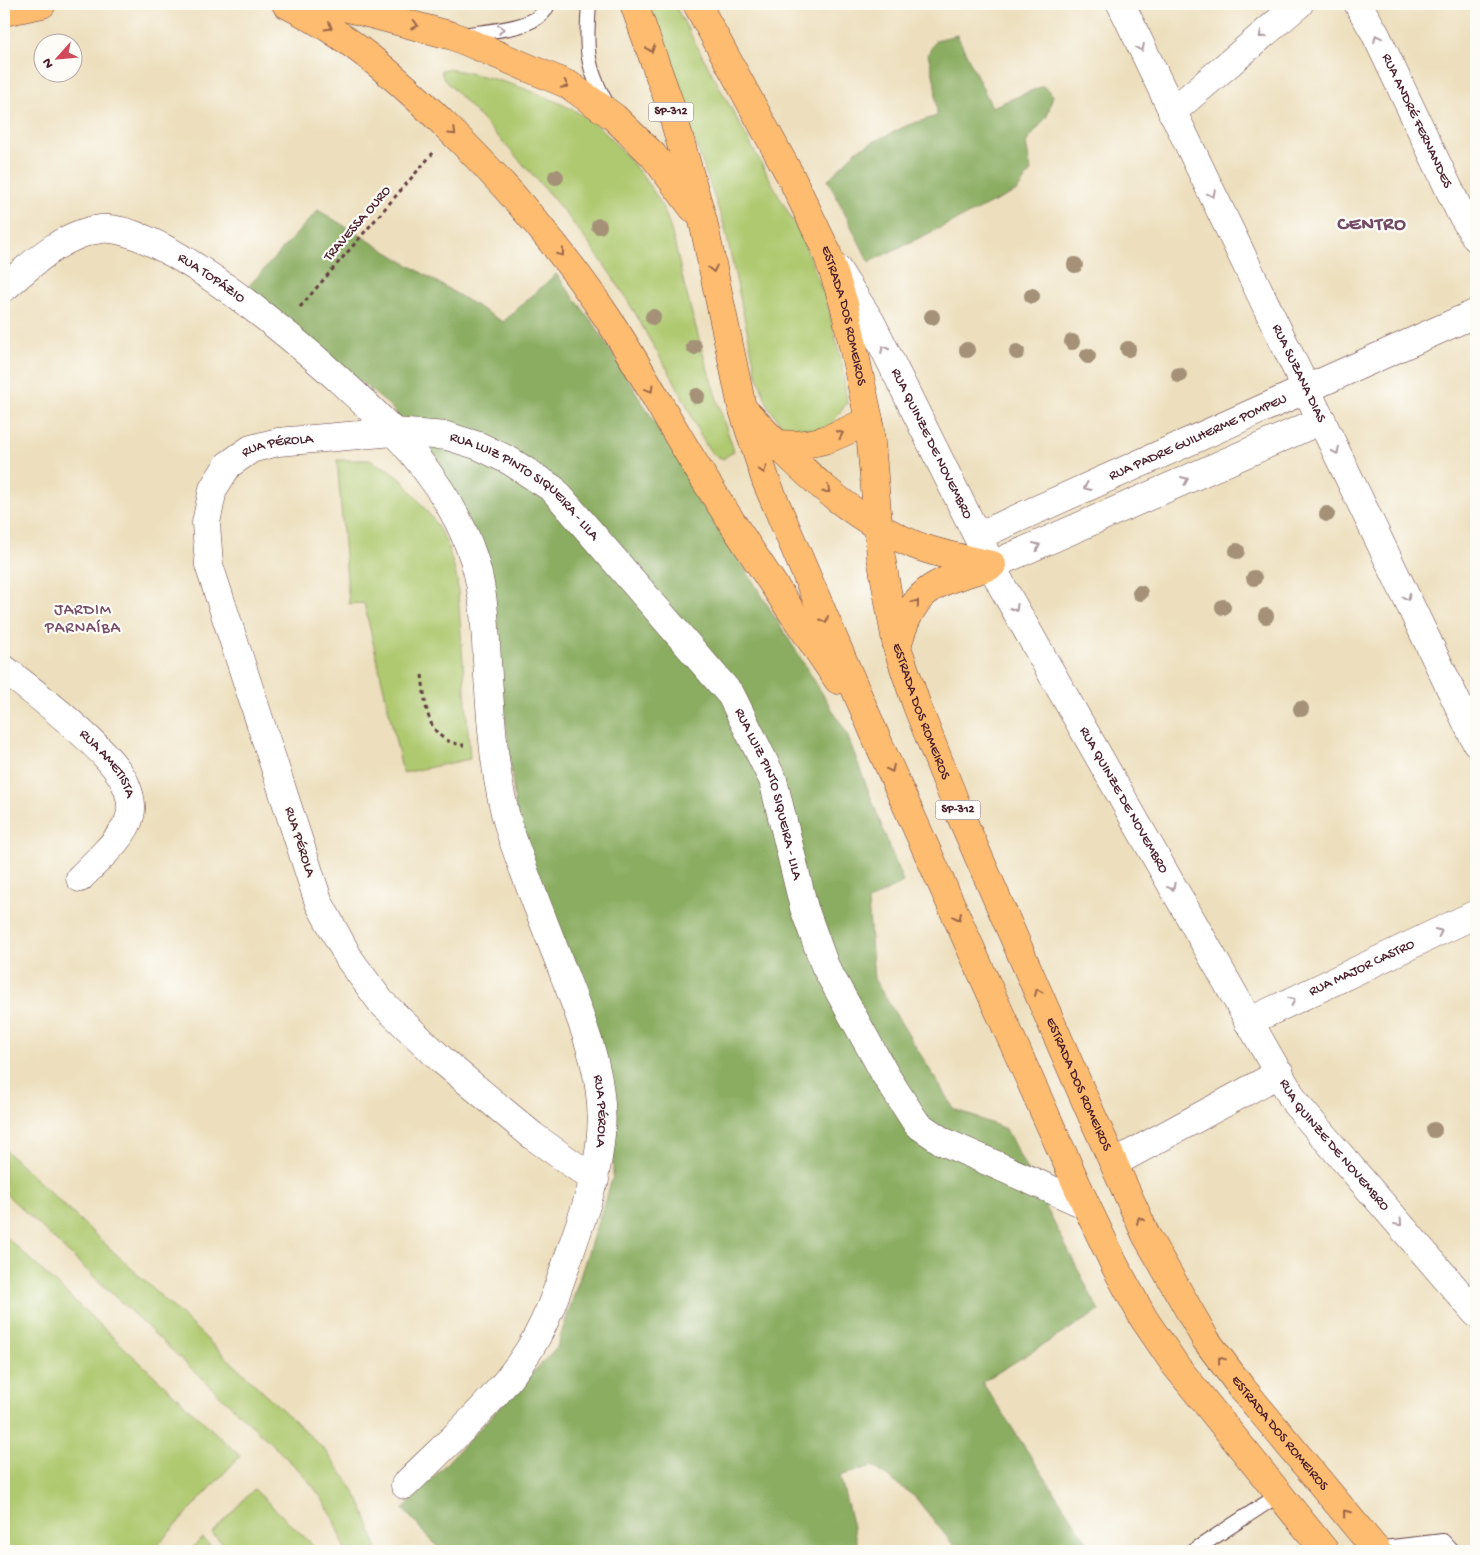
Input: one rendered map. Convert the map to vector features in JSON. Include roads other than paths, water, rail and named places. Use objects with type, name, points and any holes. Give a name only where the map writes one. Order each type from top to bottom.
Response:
[{"type":"main road","points":[[4,12],[42,4]]},
{"type":"main road","points":[[286,4],[333,28],[404,84],[519,201],[565,258],[611,324],[703,477],[878,742]]},
{"type":"main road","points":[[334,4],[453,36],[569,86],[614,117],[653,155],[703,221]]},
{"type":"main road","name":"SP-312","points":[[634,4],[669,102],[703,221],[742,407],[766,481],[878,742],[1086,1205],[1115,1266],[1144,1319],[1176,1366],[1325,1551]]},
{"type":"main road","name":"ESTRADA DOS ROMEIROS","points":[[697,4],[791,177],[826,250],[844,304],[869,420],[878,526],[887,598],[897,647],[917,706],[959,812],[1146,1235],[1206,1340],[1241,1387],[1376,1550]]},
{"type":"main road","points":[[742,407],[776,444],[850,509],[914,544],[944,555],[992,565]]},
{"type":"main road","points":[[776,444],[799,446],[815,444],[830,439],[869,420]]},
{"type":"main road","points":[[897,647],[903,624],[912,604],[926,592],[944,581],[992,565]]},
{"type":"street","name":"RUA SUZANA DIAS","points":[[1121,4],[1476,742]]},
{"type":"street","points":[[1172,112],[1299,4]]},
{"type":"street","name":"RUA ANDRÉ FERNANDES","points":[[1358,4],[1375,33],[1460,212],[1475,234]]},
{"type":"street","name":"RUA TOPÁZIO","points":[[4,288],[44,255],[74,237],[101,229],[125,231],[160,245],[194,264],[280,331],[359,398],[394,432]]},
{"type":"street","name":"RUA QUINZE DE NOVEMBRO","points":[[826,250],[871,322],[992,565],[1248,1022],[1280,1073],[1296,1104],[1476,1313]]},
{"type":"street","name":"RUA PADRE GUILHERME POMPEU","points":[[978,536],[1474,314]]},
{"type":"street","points":[[992,565],[1322,420]]},
{"type":"street","name":"RUA PÉROLA","points":[[405,1485],[499,1390],[524,1358],[542,1328],[556,1295],[595,1180],[601,1139],[602,1113],[597,1071],[581,1018],[510,830],[500,793],[492,748],[484,605],[479,574],[455,516],[416,457],[394,432],[278,442],[251,449],[228,465],[213,489],[206,523],[209,565],[318,902],[350,960],[381,1002],[443,1061],[532,1136],[595,1180]]},
{"type":"street","name":"RUA LUIZ PINTO SIQUEIRA - LILA","points":[[394,432],[447,436],[479,446],[510,461],[553,489],[617,565],[732,695],[773,780],[804,908],[825,966],[886,1076],[917,1124],[942,1141],[1086,1205]]},
{"type":"street","name":"RUA AMETISTA","points":[[4,669],[108,759],[125,782],[131,802],[130,818],[122,832],[80,878]]},
{"type":"street","name":"RUA MAJOR CASTRO","points":[[1248,1022],[1476,914]]},
{"type":"street","points":[[1114,1163],[1280,1073]]},
{"type":"lane","points":[[453,36],[514,27],[541,15],[548,4]]},
{"type":"lane","points":[[590,4],[586,36],[590,71],[614,117]]},
{"type":"lane","points":[[1193,1551],[1280,1494]]},
{"type":"lane","points":[[1376,1550],[1443,1541],[1452,1551]]},
{"type":"district","name":"CENTRO","points":[[1372,225]]},
{"type":"district","name":"JARDIM PARNAÍBA","points":[[83,620]]}]
